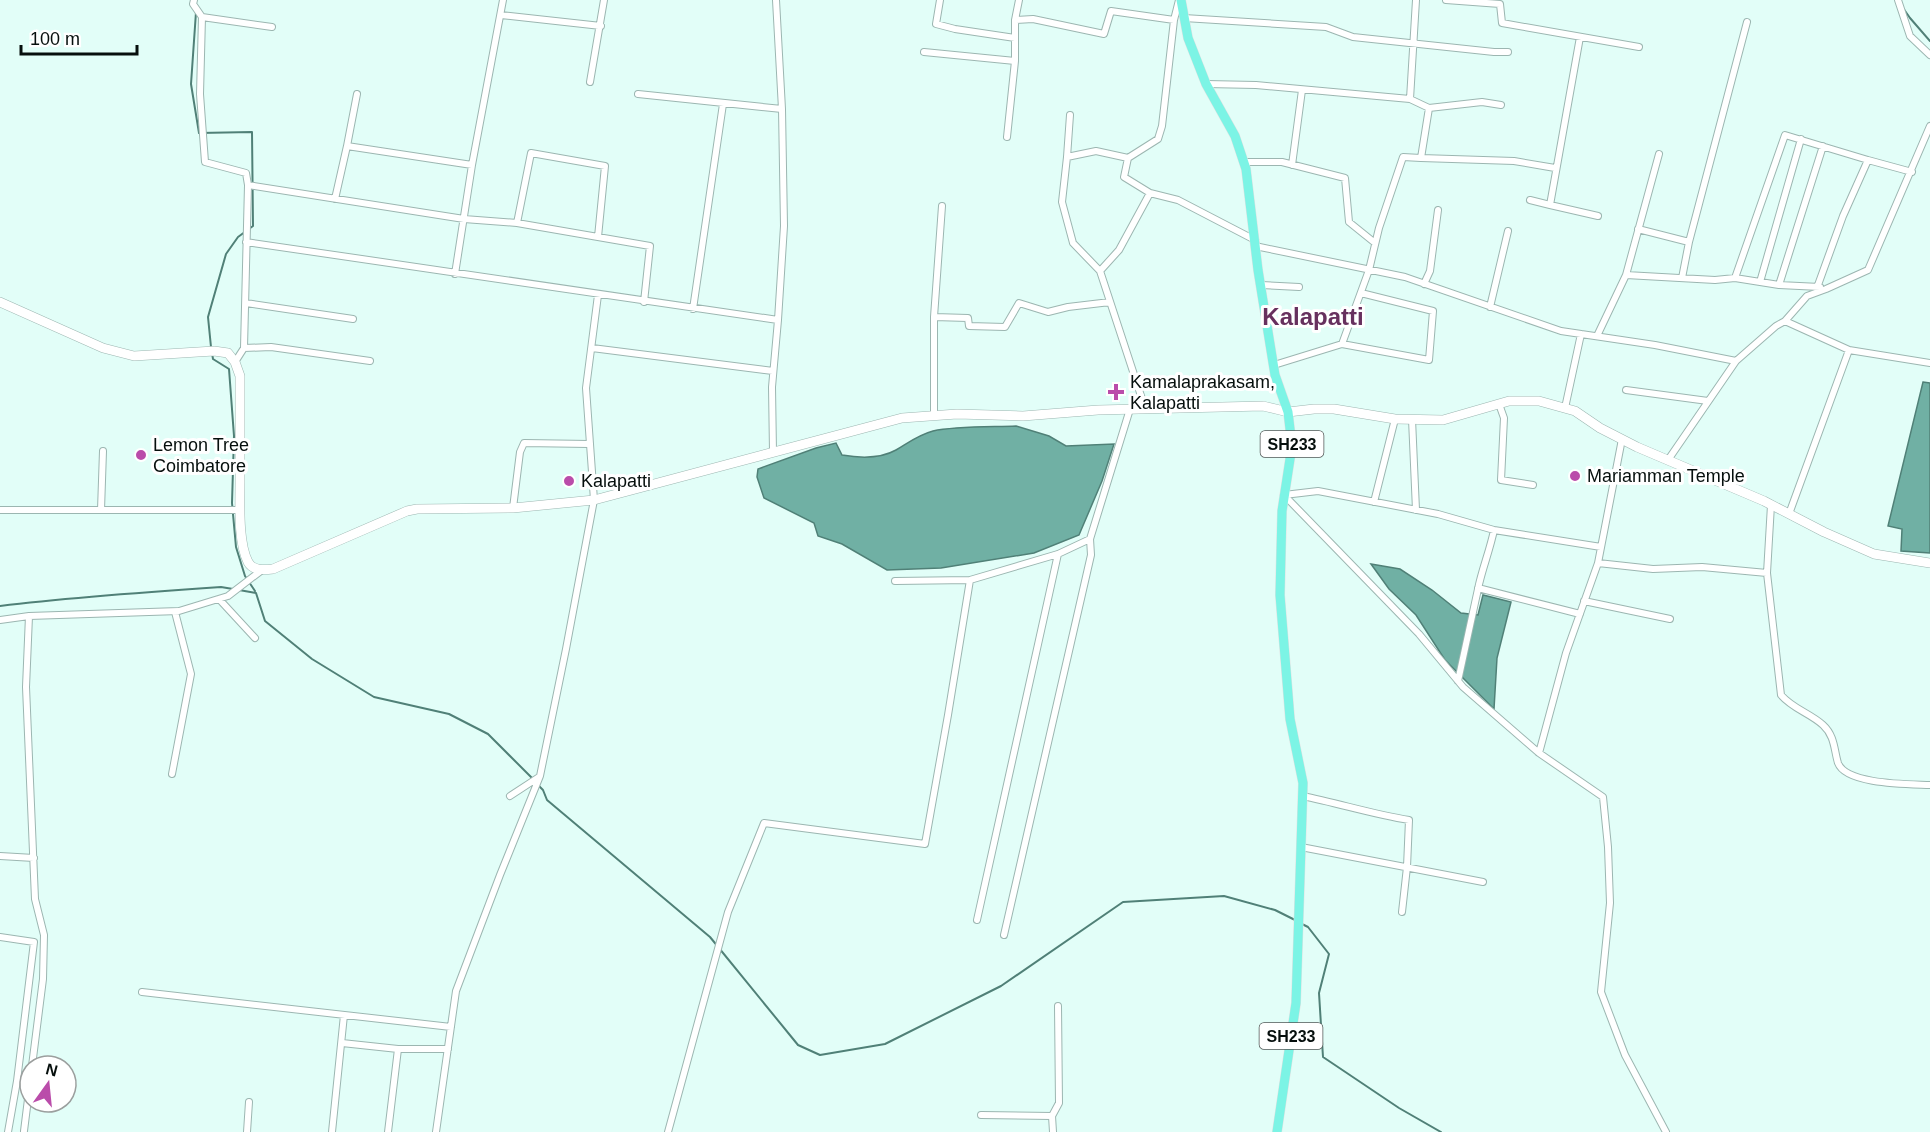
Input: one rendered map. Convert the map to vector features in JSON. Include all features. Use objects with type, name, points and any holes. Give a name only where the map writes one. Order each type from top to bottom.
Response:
[{"type":"main road","name":"SH233","points":[[1180,0],[1180,19],[1206,84],[1235,136],[1244,162],[1274,365],[1288,412],[1292,446],[1282,511],[1280,596],[1290,719],[1303,783],[1296,1003],[1277,1132]]},
{"type":"main road","points":[[0,302],[103,348],[134,356],[211,351],[228,353],[235,362],[240,376],[235,510],[248,563],[259,573],[407,511],[513,507],[594,500],[902,418],[957,414],[1023,416],[1144,408],[1263,406],[1288,412],[1334,409],[1395,419],[1443,420],[1509,401],[1539,400],[1575,411],[1600,428],[1622,439],[1771,504],[1824,532],[1874,554],[1930,563]]},
{"type":"street","points":[[455,274],[472,165],[503,0]]},
{"type":"street","points":[[590,82],[604,0]]},
{"type":"street","points":[[773,452],[773,371],[784,226],[782,109],[776,0]]},
{"type":"street","points":[[939,0],[936,24],[964,31],[1015,38]]},
{"type":"street","points":[[1007,137],[1015,61],[1015,20],[1019,0]]},
{"type":"street","points":[[1410,99],[1416,0]]},
{"type":"street","points":[[1446,0],[1500,4],[1502,23],[1639,47]]},
{"type":"street","points":[[1898,0],[1910,36],[1930,55]]},
{"type":"street","points":[[194,2],[201,14],[200,94],[205,162],[246,173],[251,185],[246,227],[244,348],[235,362]]},
{"type":"street","points":[[1015,20],[1033,19],[1104,34],[1110,11],[1180,19],[1326,27],[1353,37],[1508,52]]},
{"type":"street","points":[[201,14],[272,27]]},
{"type":"street","points":[[501,15],[601,26]]},
{"type":"street","points":[[1180,19],[1158,138],[1128,158],[1124,177],[1150,193],[1178,200],[1255,243],[1405,277],[1561,331],[1655,345],[1736,361]]},
{"type":"street","points":[[1682,278],[1689,242],[1747,22]]},
{"type":"street","points":[[1550,205],[1580,37]]},
{"type":"street","points":[[924,52],[1015,61]]},
{"type":"street","points":[[1206,84],[1256,85],[1410,99],[1429,108],[1482,102],[1501,105]]},
{"type":"street","points":[[1292,165],[1302,90]]},
{"type":"street","points":[[335,199],[357,93]]},
{"type":"street","points":[[638,94],[782,109]]},
{"type":"street","points":[[693,309],[723,104]]},
{"type":"street","points":[[1421,158],[1429,108]]},
{"type":"street","points":[[1070,115],[1062,202],[1073,243],[1100,271],[1144,408]]},
{"type":"street","points":[[1668,460],[1736,361],[1776,326],[1785,321],[1807,296],[1826,290],[1868,270],[1930,126]]},
{"type":"street","points":[[1735,278],[1785,135],[1912,172]]},
{"type":"street","points":[[1760,282],[1801,139]]},
{"type":"street","points":[[347,146],[472,165]]},
{"type":"street","points":[[1779,285],[1823,146]]},
{"type":"street","points":[[1067,157],[1096,151],[1128,158]]},
{"type":"street","points":[[517,223],[531,153],[604,166],[598,237]]},
{"type":"street","points":[[1597,336],[1626,275],[1659,154]]},
{"type":"street","points":[[1342,344],[1369,270],[1403,157],[1514,161],[1555,168]]},
{"type":"street","points":[[1818,285],[1843,216],[1868,160]]},
{"type":"street","points":[[1244,162],[1282,162],[1345,178],[1349,222],[1376,243]]},
{"type":"street","points":[[251,185],[464,219],[517,223],[650,246],[644,302]]},
{"type":"street","points":[[1100,271],[1119,250],[1150,193]]},
{"type":"street","points":[[1530,200],[1598,216]]},
{"type":"street","points":[[934,416],[934,317],[942,206]]},
{"type":"street","points":[[1424,284],[1430,272],[1437,210]]},
{"type":"street","points":[[1638,229],[1689,242]]},
{"type":"street","points":[[1490,307],[1508,231]]},
{"type":"street","points":[[246,239],[455,274],[778,320]]},
{"type":"street","points":[[1626,275],[1715,280],[1735,278],[1779,285],[1818,285],[1826,290]]},
{"type":"street","points":[[1261,285],[1299,287]]},
{"type":"street","points":[[1274,365],[1342,344],[1429,360],[1433,310],[1360,293]]},
{"type":"street","points":[[436,1132],[456,991],[540,777],[594,500],[586,388],[598,295]]},
{"type":"street","points":[[934,317],[968,318],[969,326],[1005,327],[1019,303],[1048,312],[1110,302]]},
{"type":"street","points":[[246,303],[353,319]]},
{"type":"street","points":[[1785,321],[1849,350],[1930,363]]},
{"type":"street","points":[[1565,408],[1581,334]]},
{"type":"street","points":[[244,348],[294,349],[370,361]]},
{"type":"street","points":[[592,348],[773,371]]},
{"type":"street","points":[[1789,514],[1849,350]]},
{"type":"street","points":[[1626,390],[1708,401]]},
{"type":"street","points":[[1499,404],[1504,418],[1501,480],[1533,485]]},
{"type":"street","points":[[1004,935],[1091,555],[1090,539],[1130,409]]},
{"type":"street","points":[[1374,502],[1395,419]]},
{"type":"street","points":[[1412,419],[1416,510]]},
{"type":"street","points":[[1539,753],[1566,653],[1598,563],[1622,439]]},
{"type":"street","points":[[513,507],[520,452],[524,442],[589,444]]},
{"type":"street","points":[[101,510],[103,451]]},
{"type":"street","points":[[1284,495],[1318,491],[1438,514],[1494,530],[1601,547]]},
{"type":"street","points":[[1284,495],[1419,634],[1463,687],[1539,753],[1603,797],[1610,903],[1601,992],[1625,1055],[1665,1131]]},
{"type":"street","points":[[1771,504],[1767,573],[1781,695],[1787,702],[1824,725],[1834,741],[1839,766],[1848,774],[1883,783],[1930,785]]},
{"type":"street","points":[[0,510],[235,510]]},
{"type":"street","points":[[1458,681],[1478,588],[1488,559],[1494,530]]},
{"type":"street","points":[[895,581],[969,580],[1058,554],[1090,539]]},
{"type":"street","points":[[977,920],[1058,554]]},
{"type":"street","points":[[1598,563],[1653,569],[1702,567],[1767,573]]},
{"type":"street","points":[[0,620],[28,616],[175,612],[228,597],[259,573]]},
{"type":"street","points":[[668,1132],[728,912],[764,823],[925,844],[969,580]]},
{"type":"street","points":[[1478,588],[1580,614]]},
{"type":"street","points":[[219,599],[255,638]]},
{"type":"street","points":[[1584,601],[1670,619]]},
{"type":"street","points":[[172,774],[191,674],[175,612]]},
{"type":"street","points":[[28,616],[26,687],[35,899],[44,935],[43,968],[33,1054]]},
{"type":"street","points":[[510,796],[540,777]]},
{"type":"street","points":[[1302,796],[1326,800],[1364,812],[1408,820],[1407,867],[1402,912]]},
{"type":"street","points":[[1301,847],[1483,882]]},
{"type":"street","points":[[0,856],[34,858]]},
{"type":"street","points":[[0,937],[34,942],[17,1081],[8,1132]]},
{"type":"street","points":[[142,992],[451,1027]]},
{"type":"street","points":[[1053,1132],[1052,1116],[1059,1103],[1058,1006]]},
{"type":"street","points":[[332,1132],[344,1015]]},
{"type":"street","points":[[342,1043],[398,1049],[448,1049]]},
{"type":"street","points":[[388,1132],[398,1049]]},
{"type":"street","points":[[247,1132],[249,1102]]},
{"type":"street","points":[[24,1131],[26,1114]]},
{"type":"street","points":[[981,1115],[1052,1116]]},
{"type":"shaded area","points":[[1923,382],[1930,383],[1930,553],[1901,551],[1902,529],[1888,526]]},
{"type":"shaded area","points":[[1016,426],[1049,436],[1066,446],[1114,444],[1102,481],[1079,535],[1034,553],[941,568],[887,570],[842,544],[818,536],[814,523],[764,498],[757,477],[758,469],[836,443],[842,455],[869,457],[890,453],[918,437],[942,429]]},
{"type":"shaded area","points":[[1371,564],[1400,569],[1461,613],[1478,615],[1483,595],[1511,602],[1497,658],[1494,709],[1445,660],[1416,615],[1389,589]]},
{"type":"waterway","points":[[1903,8],[1930,41]]},
{"type":"waterway","points":[[196,12],[191,84],[199,133],[252,132],[253,226],[238,237],[226,254],[208,317],[211,347]]},
{"type":"waterway","points":[[212,353],[213,359],[229,369],[234,436],[232,503],[236,547],[245,576],[255,591]]},
{"type":"waterway","points":[[0,606],[82,597],[221,587],[233,589]]},
{"type":"waterway","points":[[239,590],[256,593],[265,621],[312,659],[374,697],[449,714],[488,734],[532,778]]},
{"type":"waterway","points":[[538,785],[547,800],[710,937],[798,1045],[820,1055],[885,1044],[1001,986],[1123,902],[1224,896],[1275,910],[1295,920]]},
{"type":"waterway","points":[[1300,923],[1308,927],[1329,954],[1319,993],[1323,1057],[1399,1108],[1441,1132]]},
{"type":"place","name":"Kamalaprakasam, Kalapatti","points":[[1116,392]]},
{"type":"place","name":"Lemon Tree Coimbatore","points":[[141,455]]},
{"type":"place","name":"Mariamman Temple","points":[[1575,476]]},
{"type":"place","name":"Kalapatti","points":[[569,481]]},
{"type":"district","name":"Kalapatti","points":[[1313,317]]}]
